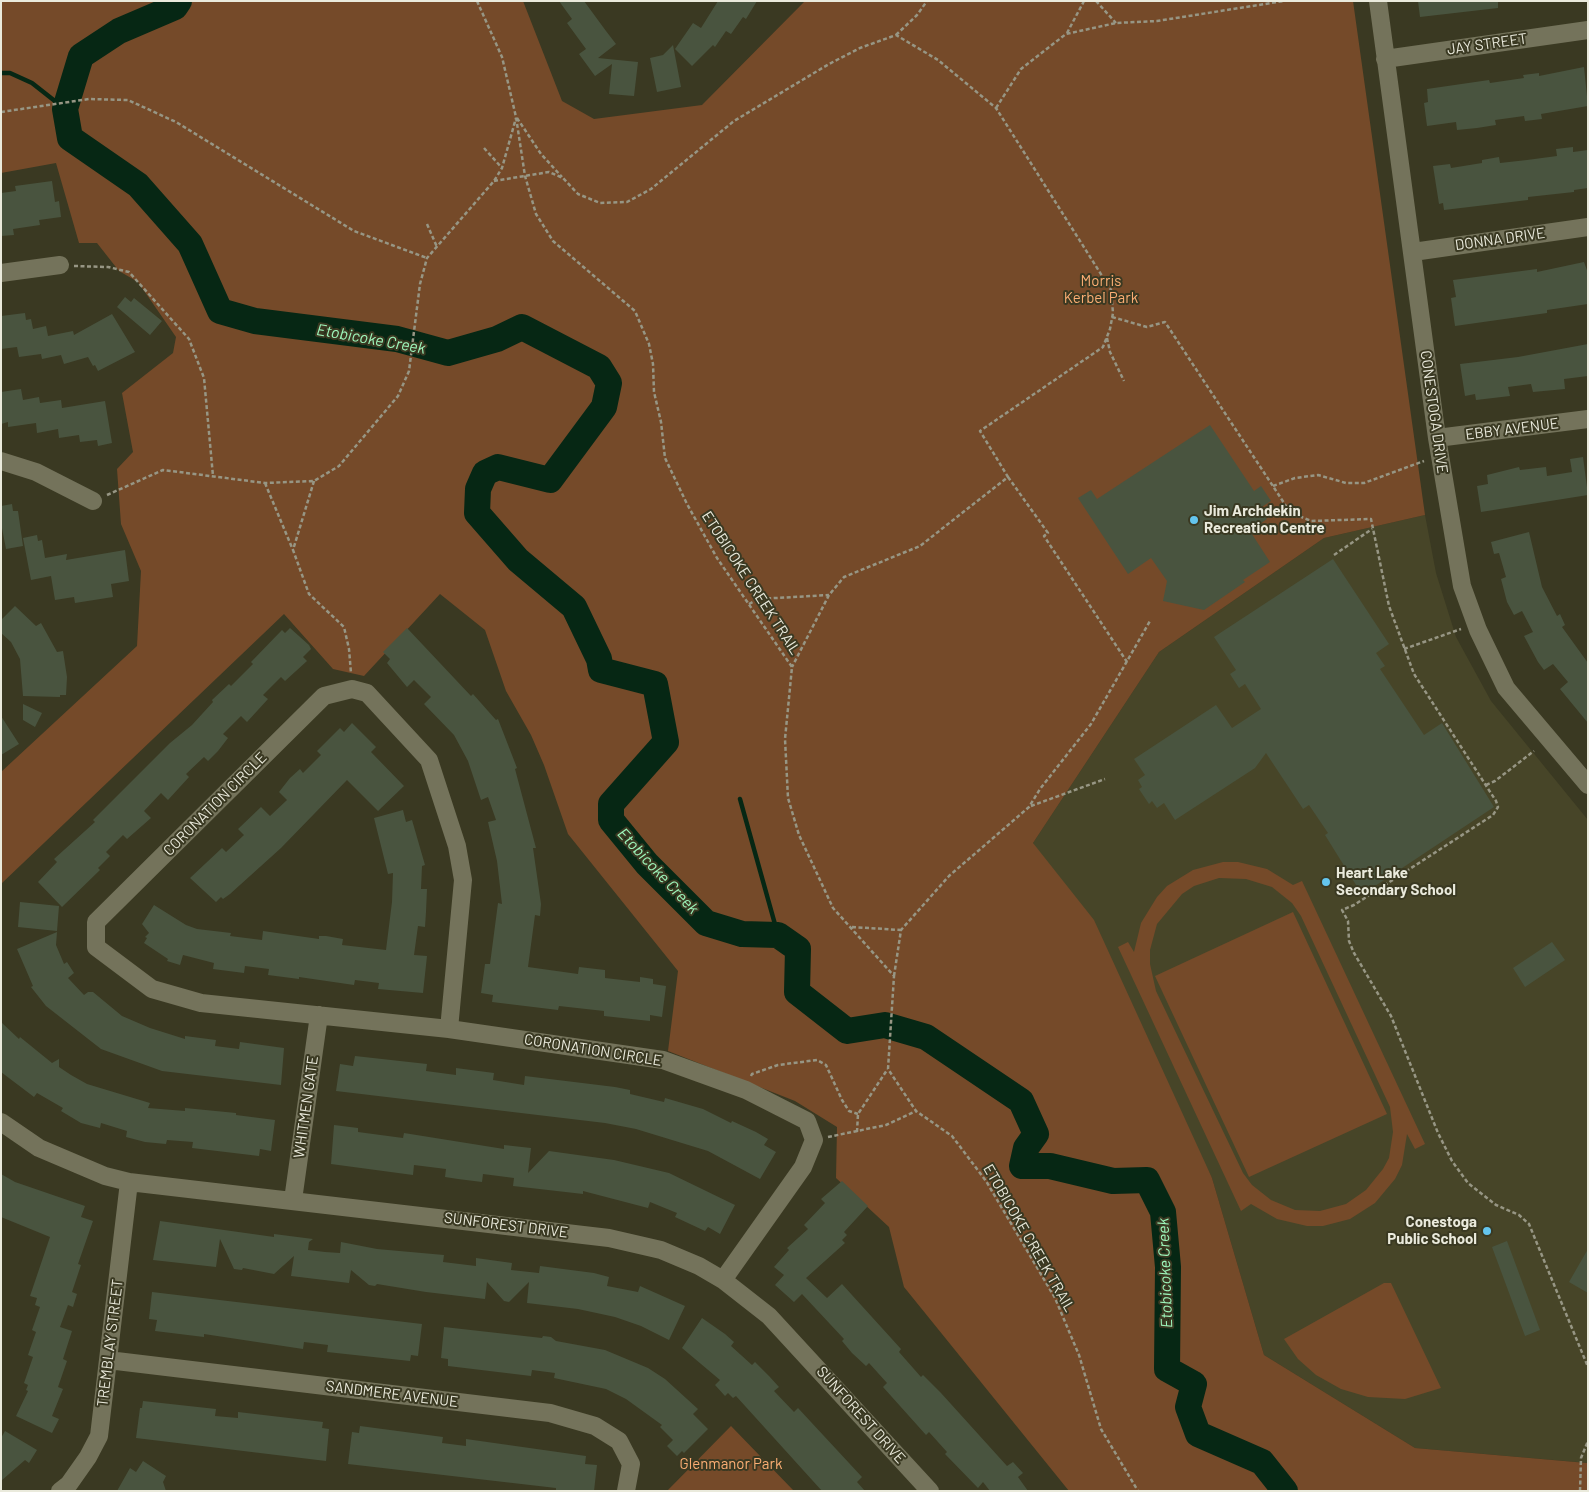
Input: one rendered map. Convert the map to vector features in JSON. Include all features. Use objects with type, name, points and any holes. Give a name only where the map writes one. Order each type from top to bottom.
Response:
[{"type":"street","name":"CONESTOGA DRIVE","points":[[1378,1],[1440,459],[1462,586],[1476,624],[1506,688],[1588,785]]},
{"type":"street","name":"JAY STREET","points":[[1385,59],[1588,30]]},
{"type":"street","name":"DONNA DRIVE","points":[[1413,252],[1588,227]]},
{"type":"street","points":[[1,273],[60,265]]},
{"type":"street","name":"EBBY AVENUE","points":[[1437,438],[1588,419]]},
{"type":"street","points":[[1,461],[36,472],[93,501]]},
{"type":"street","points":[[352,689],[367,693],[429,760],[456,846],[463,880],[448,1029]]},
{"type":"street","name":"CORONATION CIRCLE","points":[[352,689],[324,696],[96,922],[96,947],[152,989],[201,1003],[448,1029],[664,1060],[746,1090],[807,1121],[814,1140]]},
{"type":"street","name":"WHITMEN GATE","points":[[293,1200],[319,1015]]},
{"type":"street","name":"SUNFOREST DRIVE","points":[[1,1122],[39,1148],[104,1176],[130,1182],[609,1238],[661,1250],[699,1266],[723,1280],[769,1316],[930,1491]]},
{"type":"street","points":[[723,1280],[803,1167],[814,1140]]},
{"type":"street","name":"TREMBLAY STREET","points":[[60,1491],[69,1484],[88,1457],[99,1436],[130,1182]]},
{"type":"street","name":"SANDMERE AVENUE","points":[[108,1360],[550,1413],[595,1426],[619,1441],[631,1464],[626,1491]]},
{"type":"path","name":"ETOBICOKE CREEK TRAIL","points":[[477,1],[502,57],[516,117],[525,176],[536,214],[553,241],[635,310],[649,344],[653,364],[654,392],[661,422],[665,458],[687,504],[717,558],[792,667],[785,739],[788,798],[799,835],[833,908],[894,976]]},
{"type":"path","points":[[516,117],[541,154],[578,194],[600,203],[627,202],[651,189],[734,121],[828,64],[860,48],[896,35],[917,15],[927,1]]},
{"type":"path","points":[[996,108],[1021,68],[1066,34],[1084,1]]},
{"type":"path","points":[[1096,1],[1116,23]]},
{"type":"path","points":[[1066,34],[1116,23],[1157,20],[1284,1]]},
{"type":"path","points":[[896,35],[938,60],[996,108],[1111,290],[1112,318],[1102,347],[980,431],[1008,477],[1048,533],[1044,536],[1127,662]]},
{"type":"path","points":[[1,112],[89,99],[128,100],[176,122],[354,231],[427,258]]},
{"type":"path","points":[[93,501],[163,470],[265,483],[314,481],[339,466],[375,426],[398,396],[409,371],[420,284],[427,258],[494,181],[502,168],[516,117]]},
{"type":"path","points":[[484,148],[502,168]]},
{"type":"path","points":[[494,181],[549,172],[563,178]]},
{"type":"path","points":[[427,224],[437,247]]},
{"type":"path","points":[[60,265],[108,268],[129,272],[189,339],[204,378],[213,476]]},
{"type":"path","points":[[1112,318],[1148,327],[1165,322],[1288,509],[1299,516],[1317,521],[1371,519],[1389,606],[1414,674],[1497,804],[1495,813],[1354,905],[1342,910],[1348,921],[1349,941],[1354,953],[1392,1016],[1438,1132],[1452,1162],[1468,1183],[1496,1205],[1519,1215],[1529,1224],[1588,1367]]},
{"type":"path","points":[[1107,337],[1110,352],[1124,382]]},
{"type":"path","points":[[1273,486],[1295,478],[1318,474],[1346,483],[1364,483],[1382,478],[1416,462],[1440,459]]},
{"type":"path","points":[[792,667],[829,595],[844,577],[920,546],[1008,477]]},
{"type":"path","points":[[294,550],[314,481]]},
{"type":"path","points":[[265,483],[294,550],[309,594],[344,627],[350,649],[352,689]]},
{"type":"path","points":[[1334,555],[1373,528]]},
{"type":"path","points":[[749,604],[758,600],[829,595]]},
{"type":"path","points":[[857,1132],[858,1114],[888,1070],[894,1004],[894,976],[900,930],[949,876],[1029,807],[1040,789],[1091,724],[1150,621]]},
{"type":"path","points":[[1404,649],[1476,624]]},
{"type":"path","points":[[1486,785],[1495,781],[1534,750]]},
{"type":"path","points":[[1029,807],[1105,779]]},
{"type":"path","points":[[851,927],[900,930]]},
{"type":"path","points":[[746,1090],[752,1074],[778,1065],[817,1060],[826,1065],[842,1100],[850,1111],[858,1114]]},
{"type":"path","name":"ETOBICOKE CREEK TRAIL","points":[[888,1070],[916,1111],[952,1136],[986,1181],[1050,1290],[1079,1355],[1101,1429],[1138,1491]]},
{"type":"path","points":[[814,1140],[886,1125],[916,1111]]},
{"type":"path","points":[[1580,1491],[1581,1458],[1588,1441]]},
{"type":"shaded area","name":"Heart Lake Secondary School","points":[[1425,515],[1436,573],[1456,637],[1491,701],[1588,820],[1588,1463],[1415,1448],[1264,1355],[1212,1178],[1033,843],[1159,652],[1324,538]]},
{"type":"green space","name":"Morris Kerbel Park","points":[[1,1],[523,1],[562,101],[594,119],[702,105],[805,1],[1353,1],[1425,515],[1324,538],[1159,652],[1033,843],[1094,920],[1212,1178],[1264,1355],[1415,1448],[1587,1463],[1588,1491],[1069,1491],[904,1287],[889,1227],[836,1178],[837,1127],[795,1101],[668,1051],[678,971],[568,834],[544,765],[531,735],[506,691],[485,630],[440,594],[364,676],[333,669],[284,614],[1,884],[1,772],[137,646],[141,571],[121,524],[117,469],[133,452],[122,393],[173,353],[176,337],[138,282],[119,271],[97,243],[79,243],[56,163],[1,173]]},
{"type":"green space","points":[[1223,862],[1238,862],[1267,869],[1293,885],[1302,881],[1425,1144],[1415,1149],[1407,1134],[1402,1165],[1395,1179],[1375,1203],[1350,1219],[1323,1226],[1307,1226],[1277,1219],[1251,1204],[1241,1211],[1118,947],[1128,942],[1134,952],[1141,923],[1157,897],[1167,886],[1193,870]],"holes":[[[1219,878],[1246,879],[1272,887],[1292,903],[1301,916],[1390,1107],[1393,1132],[1389,1158],[1383,1169],[1366,1190],[1346,1204],[1320,1211],[1295,1210],[1271,1200],[1252,1185],[1243,1173],[1156,991],[1150,964],[1150,950],[1157,924],[1182,894],[1194,886]]]},
{"type":"green space","points":[[1293,912],[1387,1114],[1249,1177],[1155,976]]},
{"type":"green space","points":[[1384,1283],[1391,1283],[1441,1388],[1405,1399],[1368,1397],[1341,1389],[1316,1375],[1298,1359],[1284,1339]]},
{"type":"green space","name":"Glenmanor Park","points":[[731,1426],[794,1491],[667,1491]]},
{"type":"building","points":[[559,1],[584,1],[616,44],[598,58],[638,62],[634,96],[609,94],[612,64],[595,76],[579,54],[586,49],[567,23],[572,19]]},
{"type":"building","points":[[718,1],[757,1],[746,19],[743,17],[731,34],[726,31],[715,47],[713,45],[692,66],[675,49],[693,23],[701,28]]},
{"type":"building","points":[[1418,1],[1498,1],[1498,8],[1420,17]]},
{"type":"building","points":[[673,45],[681,87],[657,92],[650,58],[663,55]]},
{"type":"building","points":[[1584,67],[1588,106],[1541,114],[1542,119],[1525,121],[1524,116],[1495,120],[1496,125],[1477,128],[1457,130],[1456,122],[1427,126],[1424,103],[1428,102],[1427,89],[1489,80],[1490,83],[1524,78],[1523,75],[1539,73],[1539,76]]},
{"type":"building","points":[[1573,147],[1573,152],[1588,150],[1588,188],[1574,190],[1574,192],[1528,197],[1528,200],[1444,210],[1443,203],[1439,204],[1433,166],[1450,164],[1451,168],[1482,163],[1482,160],[1499,157],[1500,163],[1557,156],[1556,149]]},
{"type":"building","points":[[52,181],[55,202],[59,201],[61,217],[39,220],[40,225],[13,229],[14,235],[1,236],[1,193],[16,191],[15,186]]},
{"type":"building","points":[[1584,262],[1588,273],[1588,304],[1547,310],[1547,313],[1455,326],[1451,298],[1456,297],[1453,280],[1537,269],[1537,272]]},
{"type":"building","points":[[125,297],[131,302],[134,298],[162,321],[150,335],[117,307]]},
{"type":"building","points":[[25,313],[26,320],[31,319],[33,329],[46,326],[48,336],[73,331],[74,335],[112,314],[135,352],[98,371],[88,357],[64,364],[61,355],[42,359],[41,354],[19,357],[17,347],[1,349],[1,316]]},
{"type":"building","points":[[1588,344],[1588,376],[1564,379],[1565,389],[1533,392],[1531,384],[1508,387],[1510,396],[1476,400],[1475,394],[1465,396],[1460,364],[1518,357]]},
{"type":"building","points":[[21,389],[23,400],[39,397],[40,403],[61,400],[62,408],[105,401],[112,443],[98,446],[97,440],[80,442],[79,435],[59,438],[58,429],[37,433],[36,423],[8,427],[8,422],[1,424],[1,392]]},
{"type":"building","points":[[1210,425],[1254,491],[1261,486],[1271,501],[1260,508],[1267,519],[1250,531],[1270,562],[1204,610],[1163,601],[1167,581],[1151,558],[1128,574],[1078,498],[1091,490],[1097,499]]},
{"type":"building","points":[[1583,457],[1588,495],[1481,512],[1477,486],[1488,484],[1487,475],[1519,467],[1520,470],[1546,467],[1547,476],[1572,472],[1570,459]]},
{"type":"building","points":[[12,504],[13,511],[18,511],[23,546],[6,549],[1,523],[1,506]]},
{"type":"building","points":[[1529,532],[1542,587],[1557,616],[1560,614],[1565,625],[1562,627],[1588,663],[1588,723],[1560,689],[1568,682],[1553,664],[1544,670],[1538,662],[1524,636],[1533,632],[1522,611],[1514,615],[1507,602],[1501,579],[1506,577],[1499,553],[1494,554],[1491,542]]},
{"type":"building","points":[[37,535],[38,541],[42,540],[45,558],[67,554],[66,560],[125,550],[129,581],[111,584],[113,597],[75,603],[74,597],[55,600],[51,576],[31,580],[23,538]]},
{"type":"building","points":[[1333,559],[1389,644],[1376,653],[1385,666],[1380,669],[1424,735],[1442,723],[1494,807],[1366,892],[1365,890],[1361,893],[1325,835],[1328,833],[1309,805],[1303,809],[1266,753],[1255,768],[1175,820],[1164,803],[1157,808],[1152,801],[1149,804],[1139,789],[1142,787],[1138,780],[1145,775],[1134,759],[1216,705],[1232,728],[1261,709],[1245,684],[1239,688],[1230,674],[1236,670],[1214,637]]},
{"type":"building","points":[[15,606],[36,626],[41,623],[57,652],[63,651],[67,677],[66,695],[60,695],[60,697],[23,696],[20,659],[11,642],[1,633],[1,620]]},
{"type":"building","points":[[290,628],[309,645],[311,649],[303,657],[307,661],[285,681],[281,677],[263,695],[268,699],[247,722],[241,716],[223,734],[228,738],[218,751],[208,761],[204,757],[186,774],[189,777],[168,800],[161,793],[144,811],[151,818],[127,839],[123,835],[106,852],[110,856],[98,868],[100,870],[62,907],[38,882],[57,862],[54,859],[95,822],[93,820],[170,743],[192,725],[213,702],[212,700],[229,684],[231,686],[253,664],[251,662],[282,630],[285,633]]},
{"type":"building","points":[[407,628],[471,696],[473,694],[496,720],[498,719],[517,768],[515,769],[536,848],[533,848],[541,904],[540,916],[535,915],[528,967],[578,974],[579,967],[605,970],[605,978],[640,982],[640,977],[653,979],[653,984],[666,986],[662,1017],[650,1015],[650,1021],[604,1016],[604,1011],[559,1006],[558,1010],[492,1002],[493,995],[481,993],[485,964],[490,964],[498,903],[502,904],[497,861],[488,822],[496,820],[488,797],[481,800],[468,761],[454,735],[424,704],[431,697],[414,680],[407,687],[387,663],[390,659],[383,652]]},
{"type":"building","points":[[23,704],[42,713],[35,727],[23,720]]},
{"type":"building","points":[[1,716],[19,744],[1,755]]},
{"type":"building","points":[[352,723],[376,747],[371,752],[404,786],[378,811],[347,780],[281,848],[230,894],[223,899],[221,897],[216,902],[190,878],[222,848],[226,852],[244,835],[238,829],[261,807],[270,816],[287,800],[279,792],[290,778],[300,769],[303,773],[321,755],[317,751],[340,728],[344,732]]},
{"type":"building","points":[[403,810],[406,822],[412,820],[425,865],[422,866],[421,889],[427,889],[425,927],[418,926],[414,955],[427,956],[423,993],[378,989],[379,983],[355,980],[354,985],[299,977],[299,979],[268,975],[269,969],[245,966],[244,973],[213,969],[214,963],[183,955],[180,965],[167,961],[168,959],[144,943],[147,938],[145,937],[149,933],[142,924],[154,905],[186,925],[197,929],[231,933],[230,936],[262,940],[263,931],[319,939],[319,936],[326,936],[343,939],[342,945],[386,950],[392,902],[393,873],[388,874],[374,818]]},
{"type":"building","points":[[20,902],[59,906],[57,931],[18,927]]},
{"type":"building","points":[[57,932],[56,945],[64,964],[67,962],[74,973],[68,978],[84,995],[88,992],[93,992],[122,1016],[150,1028],[185,1039],[185,1036],[216,1040],[215,1046],[239,1049],[240,1042],[284,1048],[281,1085],[162,1071],[101,1049],[46,1006],[31,987],[33,986],[17,949]]},
{"type":"building","points":[[1552,942],[1565,960],[1525,987],[1513,968]]},
{"type":"building","points":[[1,1022],[19,1039],[20,1037],[52,1063],[59,1059],[59,1067],[71,1075],[87,1084],[150,1103],[148,1108],[185,1111],[185,1108],[236,1113],[236,1115],[275,1120],[271,1151],[260,1149],[259,1156],[192,1148],[193,1142],[167,1140],[166,1144],[145,1142],[126,1137],[127,1131],[101,1123],[100,1128],[81,1123],[61,1111],[63,1108],[37,1093],[34,1097],[1,1072]]},
{"type":"building","points":[[355,1056],[427,1064],[426,1071],[456,1075],[456,1068],[494,1073],[493,1080],[524,1085],[525,1076],[630,1090],[630,1094],[664,1102],[665,1098],[703,1109],[731,1123],[732,1121],[768,1139],[764,1145],[776,1152],[760,1179],[708,1151],[636,1129],[605,1123],[336,1091],[340,1064],[353,1066]]},
{"type":"building","points":[[334,1125],[358,1128],[358,1132],[403,1138],[404,1133],[504,1149],[504,1145],[531,1148],[528,1173],[549,1151],[614,1160],[669,1173],[735,1205],[720,1234],[708,1227],[705,1231],[675,1217],[677,1213],[650,1202],[648,1208],[583,1191],[583,1194],[513,1186],[514,1178],[483,1174],[482,1182],[445,1177],[446,1169],[414,1165],[413,1175],[331,1164]]},
{"type":"building","points":[[1,1174],[15,1182],[85,1206],[81,1217],[93,1221],[78,1264],[81,1265],[72,1292],[77,1294],[73,1307],[68,1305],[60,1327],[72,1331],[63,1359],[67,1361],[58,1387],[63,1389],[52,1416],[59,1419],[52,1433],[16,1416],[28,1391],[26,1390],[28,1385],[24,1383],[33,1357],[28,1355],[36,1332],[32,1330],[40,1307],[35,1305],[37,1298],[30,1296],[50,1237],[1,1217]]},
{"type":"building","points":[[842,1181],[868,1206],[844,1232],[847,1235],[842,1240],[845,1243],[806,1278],[827,1298],[842,1284],[901,1349],[899,1352],[921,1377],[923,1375],[941,1393],[1007,1466],[1013,1462],[1023,1473],[1018,1477],[1028,1491],[990,1491],[983,1482],[978,1488],[945,1454],[947,1452],[929,1432],[926,1435],[883,1387],[887,1383],[869,1363],[866,1366],[852,1353],[842,1341],[844,1339],[802,1294],[794,1302],[775,1285],[784,1275],[774,1267],[789,1250],[787,1248],[808,1229],[804,1225],[825,1203],[821,1199]]},
{"type":"building","points":[[160,1221],[274,1237],[274,1234],[313,1239],[309,1242],[308,1250],[340,1253],[341,1242],[377,1249],[444,1255],[443,1262],[476,1266],[476,1258],[512,1263],[511,1270],[539,1273],[540,1266],[594,1273],[609,1277],[607,1286],[638,1292],[640,1286],[685,1306],[669,1340],[641,1326],[615,1317],[578,1309],[527,1303],[529,1282],[509,1302],[504,1301],[487,1282],[485,1299],[377,1284],[375,1286],[369,1285],[351,1270],[349,1283],[291,1276],[294,1256],[274,1274],[243,1268],[242,1270],[234,1269],[220,1239],[216,1267],[153,1260]]},
{"type":"building","points":[[1507,1241],[1540,1330],[1525,1336],[1492,1247]]},
{"type":"building","points":[[1588,1249],[1588,1293],[1569,1282]]},
{"type":"building","points":[[152,1292],[422,1324],[418,1356],[411,1355],[410,1361],[327,1352],[328,1345],[304,1342],[303,1349],[204,1334],[204,1337],[155,1331],[157,1320],[149,1319]]},
{"type":"building","points":[[702,1318],[725,1334],[734,1342],[731,1346],[752,1365],[755,1362],[769,1376],[779,1387],[774,1391],[794,1412],[798,1408],[862,1477],[857,1482],[865,1491],[822,1491],[736,1396],[733,1398],[728,1393],[725,1396],[715,1385],[720,1380],[682,1348]]},
{"type":"building","points":[[444,1327],[542,1338],[543,1336],[551,1337],[556,1341],[605,1350],[648,1368],[665,1379],[698,1409],[693,1414],[708,1429],[684,1453],[682,1451],[677,1456],[667,1446],[673,1440],[660,1427],[662,1425],[626,1399],[606,1389],[554,1378],[555,1373],[532,1370],[531,1376],[448,1366],[448,1359],[441,1358]]},
{"type":"building","points":[[143,1401],[216,1409],[215,1416],[238,1418],[238,1412],[323,1422],[322,1428],[329,1429],[326,1461],[136,1438],[140,1408],[142,1408]]},
{"type":"building","points":[[360,1426],[443,1437],[442,1443],[466,1446],[466,1439],[586,1456],[585,1464],[597,1465],[594,1491],[556,1491],[556,1488],[348,1464],[352,1432],[359,1433]]},
{"type":"building","points":[[5,1431],[37,1450],[29,1463],[25,1460],[1,1481],[1,1438]]},
{"type":"building","points":[[143,1461],[166,1476],[163,1482],[166,1491],[117,1491],[130,1468],[136,1472]]},
{"type":"waterway","name":"Etobicoke Creek","points":[[179,1],[175,7],[119,31],[81,56],[65,109],[70,138],[138,185],[190,244],[220,311],[255,321],[397,339],[448,353],[497,339],[522,327],[599,367],[609,383],[604,407],[550,480],[498,467],[485,473],[478,489],[477,513],[518,560],[574,607],[599,659],[601,670],[655,684],[666,742],[611,804],[611,820],[647,864],[706,923],[742,934],[778,935],[798,949],[797,992],[847,1031],[885,1025],[926,1037],[1021,1101],[1036,1134],[1026,1148],[1022,1166],[1050,1166],[1113,1181],[1147,1180],[1163,1212],[1168,1267],[1167,1369],[1194,1384],[1188,1407],[1198,1434],[1262,1462],[1285,1491]]},
{"type":"waterway","points":[[1,73],[10,73],[32,83],[65,109]]},
{"type":"waterway","points":[[740,799],[778,935]]},
{"type":"place","name":"Jim Archdekin Recreation Centre","points":[[1194,520]]},
{"type":"place","name":"Heart Lake Secondary School","points":[[1326,882]]},
{"type":"place","name":"Conestoga Public School","points":[[1487,1231]]}]
